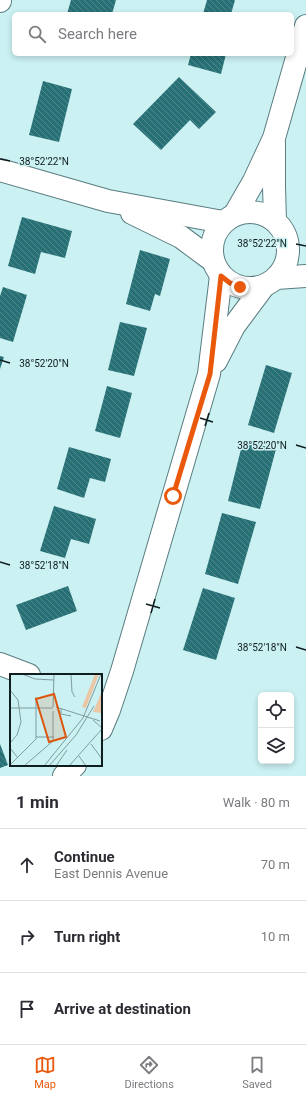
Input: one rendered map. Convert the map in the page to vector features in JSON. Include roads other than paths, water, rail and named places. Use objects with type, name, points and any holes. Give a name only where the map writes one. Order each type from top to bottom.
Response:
[{"type":"street","points":[[210,374],[217,268],[211,250],[213,239],[217,230],[229,218],[254,181],[274,138],[306,26]]},
{"type":"street","points":[[104,715],[122,671],[210,374],[234,326],[269,282],[284,268],[288,257],[288,244],[280,227],[274,186],[274,138]]},
{"type":"street","points":[[0,170],[108,201],[229,218],[245,212],[256,212],[266,215],[306,246]]},
{"type":"street","points":[[108,201],[181,237],[217,268],[230,283],[240,287],[251,289],[269,282],[306,276]]},
{"type":"street","points":[[0,664],[26,674]]},
{"type":"street","points":[[64,776],[74,766]]}]
